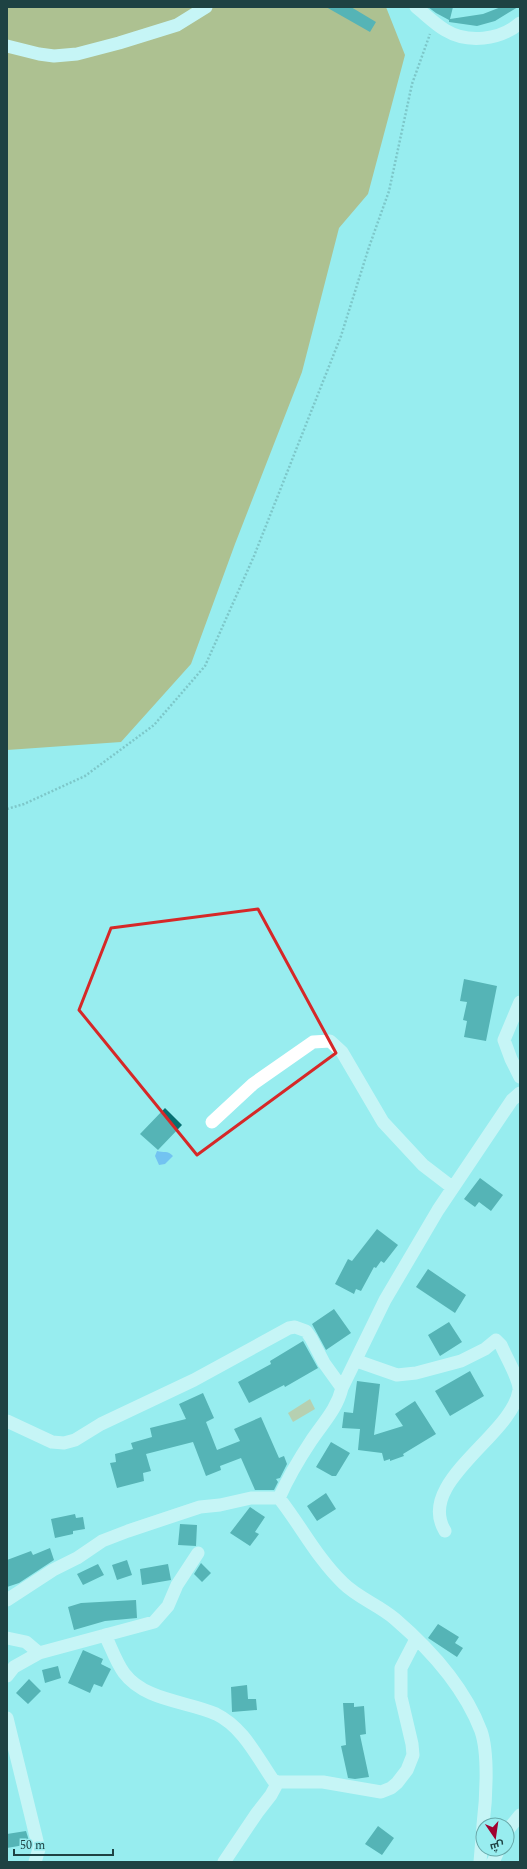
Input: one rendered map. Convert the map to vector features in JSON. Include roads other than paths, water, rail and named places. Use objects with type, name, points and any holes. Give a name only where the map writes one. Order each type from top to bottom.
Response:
[{"type":"street","points":[[7,46],[54,56],[77,54],[119,43],[177,24],[206,7]]},
{"type":"street","points":[[416,7],[434,23],[446,31],[464,38],[501,35],[520,23]]},
{"type":"street","points":[[520,1002],[504,1040],[511,1060],[520,1077]]},
{"type":"street","points":[[212,1122],[253,1084],[313,1042],[330,1041],[342,1052],[383,1122],[423,1165],[453,1188]]},
{"type":"street","points":[[279,1498],[297,1463],[334,1409],[342,1388],[357,1361],[385,1300],[438,1210],[512,1100],[520,1093]]},
{"type":"street","points":[[7,1421],[52,1442],[64,1443],[75,1440],[101,1424],[194,1380],[290,1328],[306,1331],[324,1363],[342,1388]]},
{"type":"street","points":[[357,1361],[397,1375],[416,1373],[461,1361],[485,1349],[496,1340],[501,1345],[518,1384],[519,1389],[516,1400],[510,1411],[495,1430],[455,1474],[448,1485],[440,1507],[441,1524],[445,1531]]},
{"type":"street","points":[[9,1595],[102,1541],[128,1531],[200,1507],[220,1505],[251,1498],[279,1498]]},
{"type":"street","points":[[279,1498],[315,1551],[343,1584],[394,1618],[450,1674],[457,1684],[481,1732],[484,1752],[485,1789],[483,1817]]},
{"type":"street","points":[[7,1676],[14,1667],[39,1654],[154,1622],[168,1606],[177,1585],[198,1553]]},
{"type":"street","points":[[105,1635],[123,1672],[136,1685],[155,1695],[217,1715],[244,1735],[273,1780],[278,1782],[323,1782],[381,1792],[391,1788],[397,1783],[407,1770],[413,1755],[412,1744],[401,1697],[401,1668],[416,1639]]},
{"type":"street","points":[[7,1638],[26,1642],[39,1654]]},
{"type":"street","points":[[7,1718],[39,1849],[35,1862]]},
{"type":"street","points":[[224,1862],[271,1795],[278,1782]]},
{"type":"water","points":[[157,1151],[167,1152],[173,1156],[165,1164],[159,1165],[155,1156]]}]
